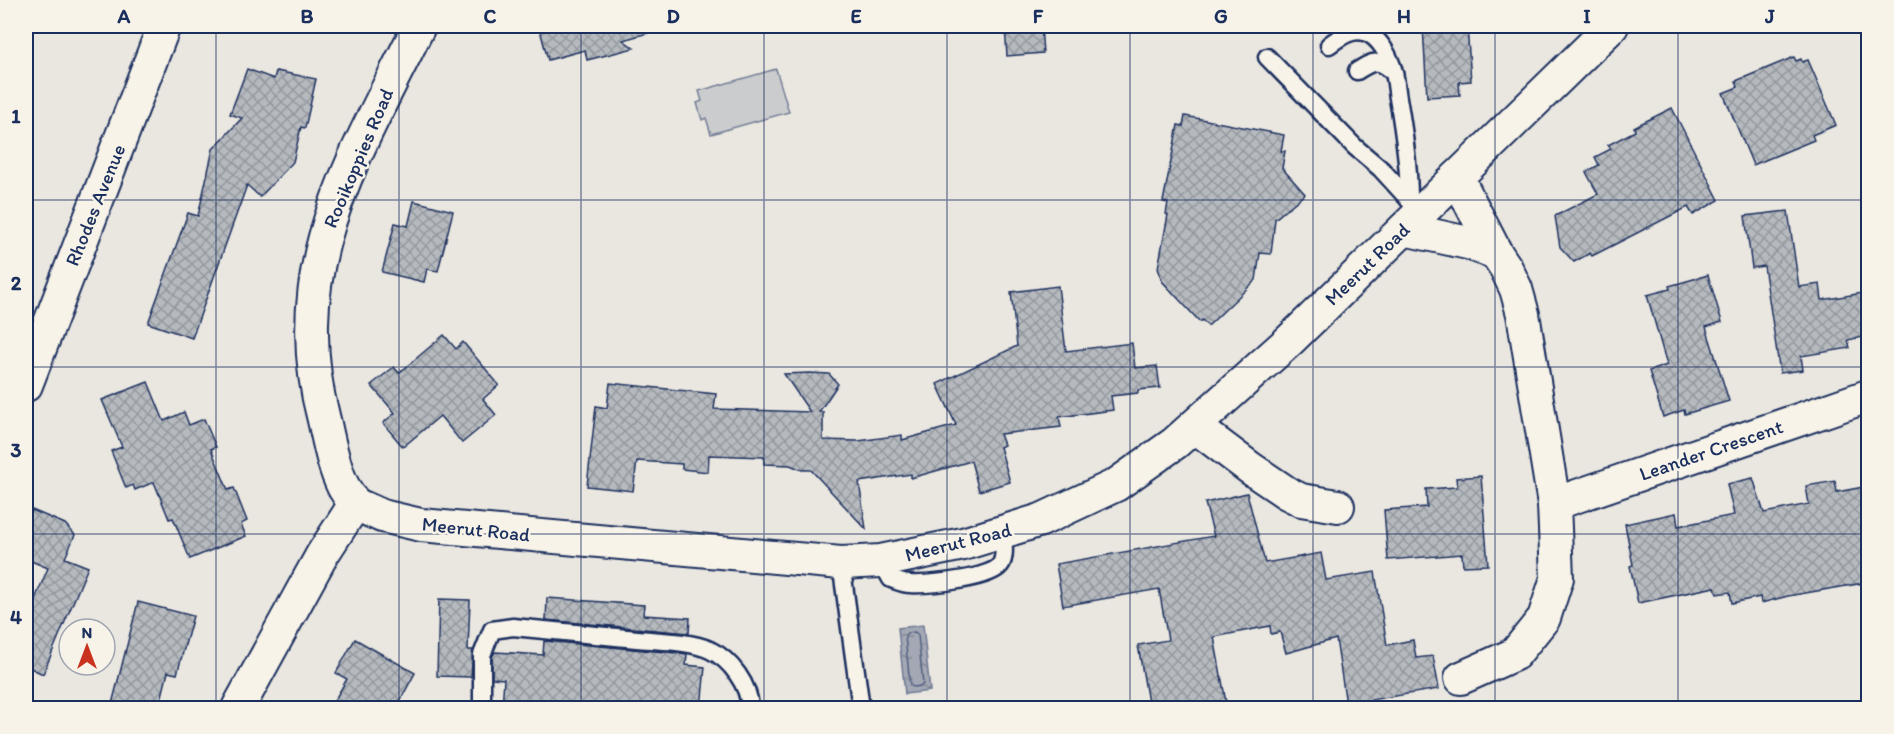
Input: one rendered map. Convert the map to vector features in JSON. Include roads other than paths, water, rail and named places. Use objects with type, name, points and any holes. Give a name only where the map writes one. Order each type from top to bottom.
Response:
[{"type":"street","name":"Rhodes Avenue","points":[[26,385],[164,26]]},
{"type":"street","name":"Rooikoppies Road","points":[[355,504],[343,486],[337,471],[315,384],[312,357],[313,293],[321,250],[334,204],[369,124],[419,26]]},
{"type":"street","name":"Meerut Road","points":[[355,504],[382,516],[421,525],[841,562],[880,561],[954,546],[1041,520],[1116,485],[1175,443],[1290,340],[1411,214],[1457,177],[1612,26]]},
{"type":"street","points":[[1457,177],[1506,268],[1516,289],[1523,314],[1554,504],[1557,578],[1544,618],[1515,654],[1461,678]]},
{"type":"street","points":[[1411,214],[1468,243],[1496,253]]},
{"type":"street","name":"Leander Crescent","points":[[1554,504],[1869,396]]},
{"type":"street","points":[[1194,426],[1287,493],[1301,500],[1338,506]]},
{"type":"street","points":[[238,708],[322,555],[355,504]]},
{"type":"lane","points":[[1329,45],[1350,32],[1369,33],[1387,54],[1394,73],[1403,125],[1411,214]]},
{"type":"lane","points":[[1267,57],[1355,147],[1380,169],[1411,214]]},
{"type":"lane","points":[[1357,71],[1368,63],[1375,62],[1384,65],[1394,73]]},
{"type":"lane","points":[[841,562],[861,708]]},
{"type":"lane","points":[[482,708],[483,648],[492,630],[513,627],[660,641],[710,650],[730,666],[739,678],[745,687],[750,708]]},
{"type":"water","points":[[923,625],[930,691],[905,694],[898,628]]}]
